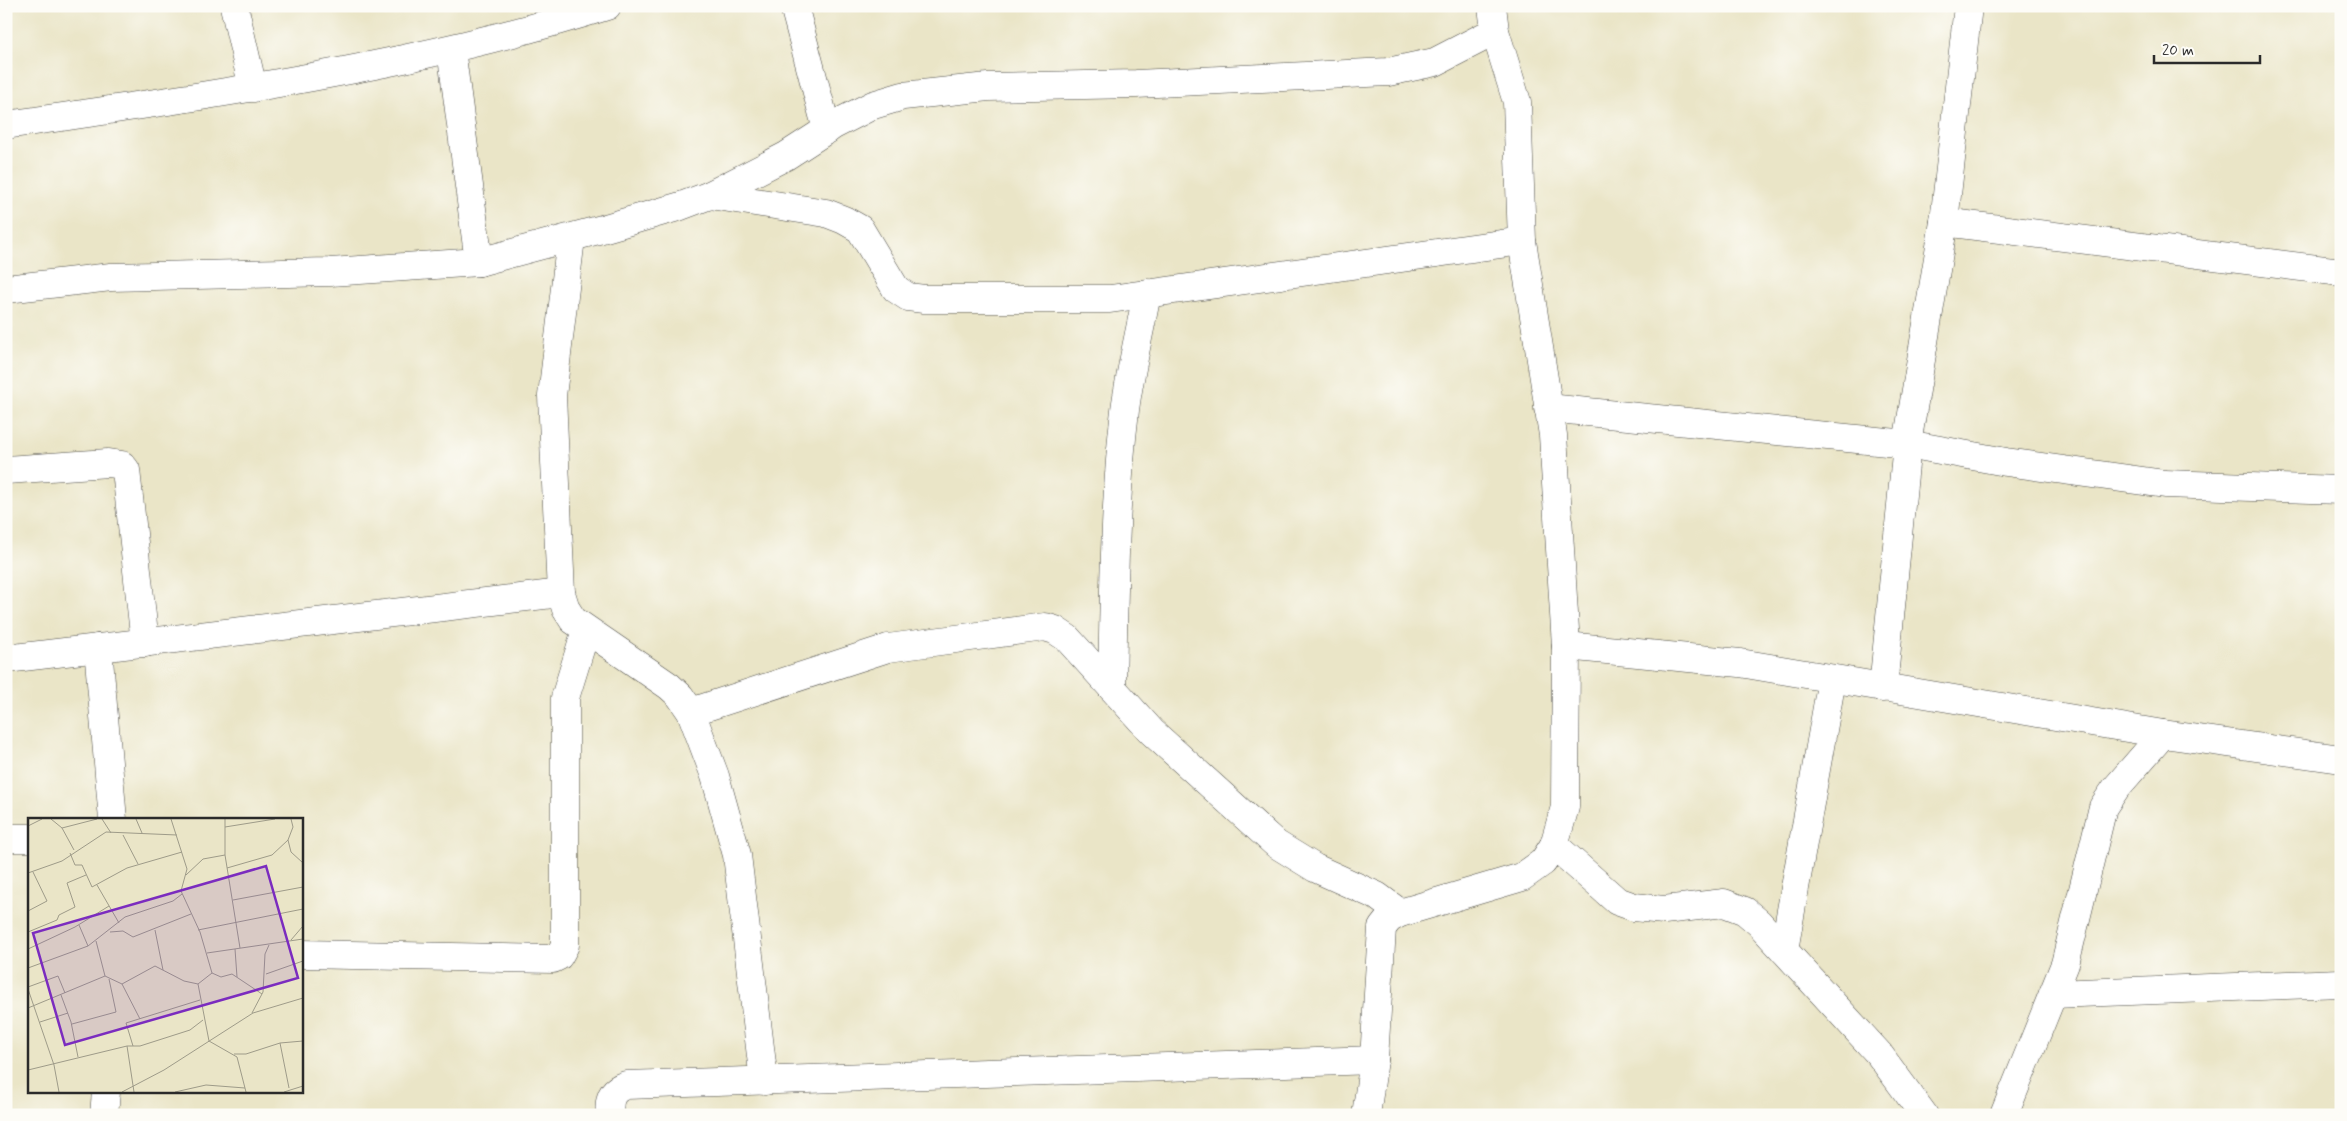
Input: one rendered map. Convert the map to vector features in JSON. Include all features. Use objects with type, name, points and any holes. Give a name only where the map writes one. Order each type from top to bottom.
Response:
[{"type":"street","points":[[234,6],[252,88]]},
{"type":"street","points":[[6,124],[252,88],[408,59],[562,20],[607,6]]},
{"type":"street","points":[[794,6],[826,130]]},
{"type":"street","points":[[1883,688],[1907,444],[1944,222],[1968,6]]},
{"type":"street","points":[[6,289],[111,277],[330,272],[479,262],[571,238],[710,196],[873,105],[903,96],[988,87],[1136,84],[1395,70],[1435,62],[1493,18],[1517,102],[1522,241],[1553,435],[1566,646],[1565,807],[1554,845],[1543,862],[1522,877],[1400,914],[1389,919],[1382,928],[1374,1060],[1366,1115]]},
{"type":"street","points":[[451,49],[479,262]]},
{"type":"street","points":[[710,196],[826,213],[844,220],[860,229],[896,289],[908,297],[924,299],[1110,299],[1522,241]]},
{"type":"street","points":[[1944,222],[2341,272]]},
{"type":"street","points":[[571,238],[552,396],[561,593],[566,609],[574,620],[669,686],[680,696],[691,712],[715,776],[738,855],[764,1081]]},
{"type":"street","points":[[1112,688],[1114,561],[1125,408],[1147,293]]},
{"type":"street","points":[[1548,408],[1907,444],[2006,462],[2165,484],[2341,490]]},
{"type":"street","points":[[6,470],[108,463],[122,465],[126,470],[145,643]]},
{"type":"street","points":[[6,659],[561,593]]},
{"type":"street","points":[[691,712],[888,648],[1044,627],[1056,630],[1067,638],[1152,732],[1276,844],[1315,868],[1377,896],[1400,914]]},
{"type":"street","points":[[302,954],[553,959],[559,956],[566,945],[565,698],[586,630]]},
{"type":"street","points":[[1566,646],[1740,663],[2163,734],[2340,759]]},
{"type":"street","points":[[98,648],[113,818]]},
{"type":"street","points":[[1784,950],[1832,679]]},
{"type":"street","points":[[2004,1115],[2065,964],[2103,808],[2116,788],[2163,734]]},
{"type":"street","points":[[6,838],[28,838]]},
{"type":"street","points":[[1554,845],[1603,891],[1617,901],[1634,907],[1664,910],[1724,903],[1735,906],[1759,923],[1879,1054],[1924,1115]]},
{"type":"street","points":[[2053,994],[2341,983]]},
{"type":"street","points":[[610,1115],[610,1097],[616,1088],[626,1085],[1374,1060]]},
{"type":"street","points":[[104,1115],[106,1094]]}]
